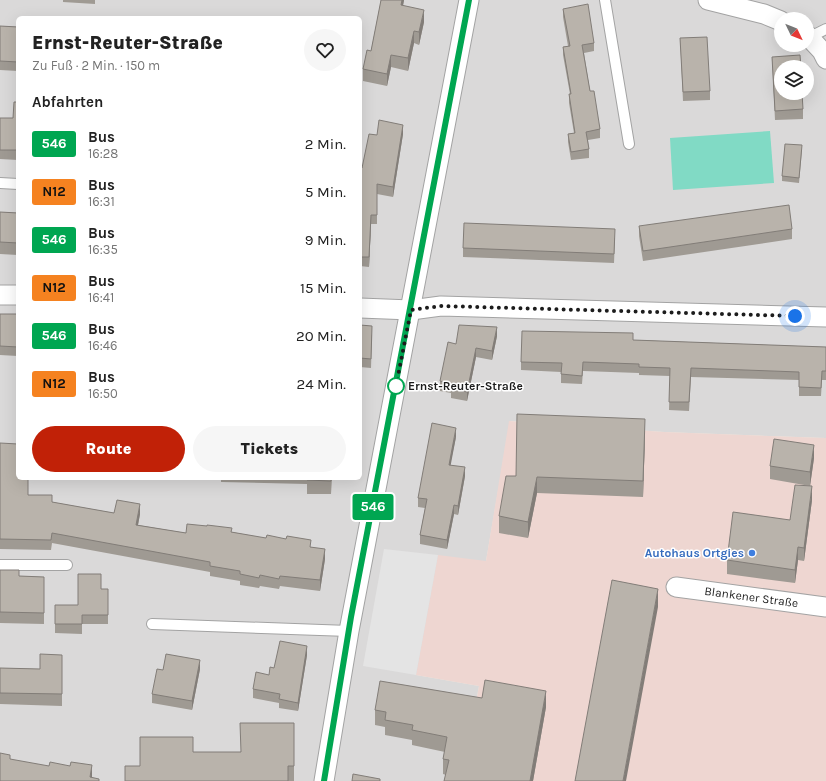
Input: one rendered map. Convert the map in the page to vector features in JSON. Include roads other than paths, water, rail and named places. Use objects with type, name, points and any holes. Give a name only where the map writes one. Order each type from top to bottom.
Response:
[{"type":"street","points":[[324,781],[349,631],[469,0]]},
{"type":"street","points":[[708,0],[764,14],[774,18]]},
{"type":"street","points":[[814,34],[826,59]]},
{"type":"street","points":[[0,295],[16,295]]},
{"type":"street","points":[[362,308],[411,310],[441,306],[826,317]]},
{"type":"street","name":"Blankener Straße","points":[[676,587],[826,607]]},
{"type":"lane","points":[[605,0],[628,144]]},
{"type":"lane","points":[[0,183],[16,184]]},
{"type":"lane","points":[[0,565],[67,565]]},
{"type":"lane","points":[[152,624],[349,631]]},
{"type":"place","name":"Ernst-Reuter-Straße","points":[[396,386]]},
{"type":"place","name":"Autohaus Ortgies","points":[[752,553]]}]
